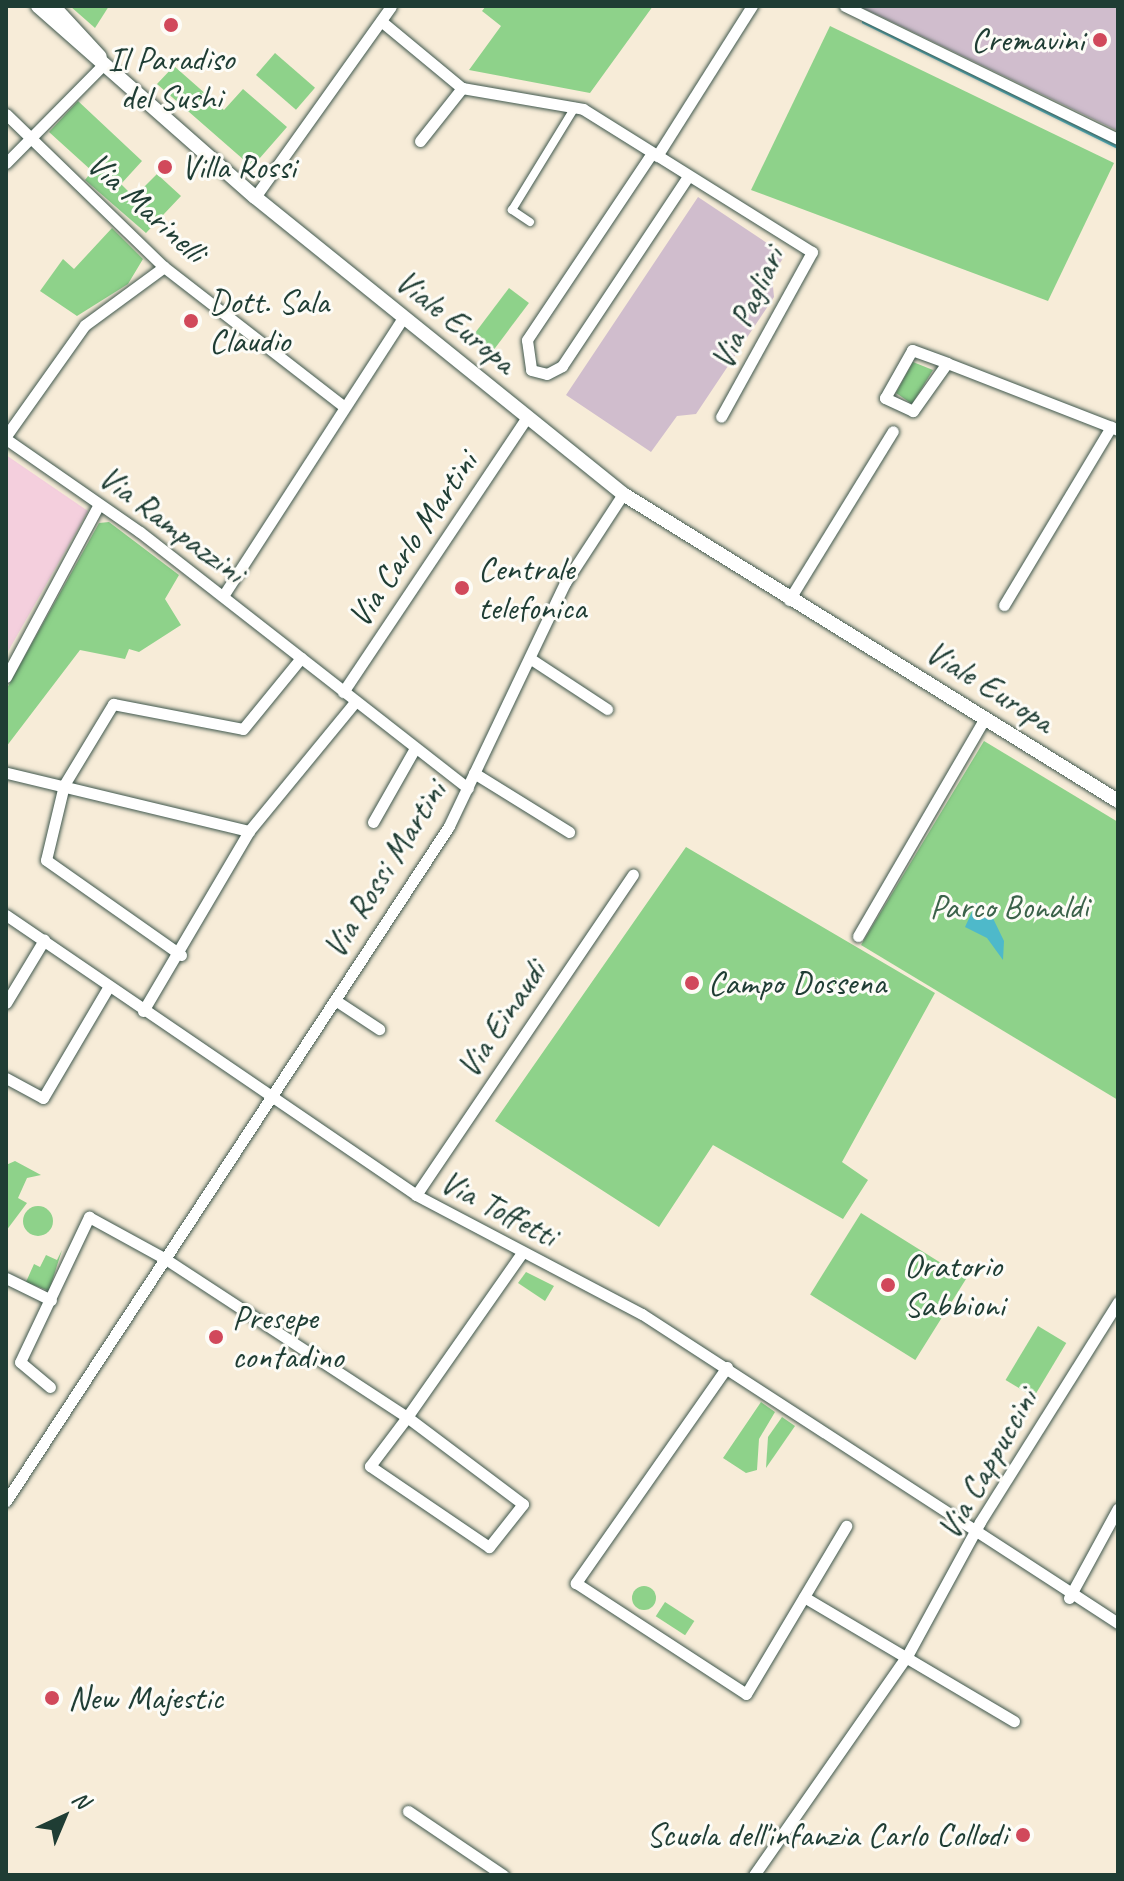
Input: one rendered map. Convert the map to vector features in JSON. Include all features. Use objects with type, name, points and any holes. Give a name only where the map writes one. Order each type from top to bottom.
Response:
[{"type":"street","name":"Viale Europa","points":[[38,6],[255,197],[623,494],[789,600],[1118,801]]},
{"type":"street","name":"Viale Europa","points":[[53,6],[104,64]]},
{"type":"street","points":[[255,197],[391,6]]},
{"type":"street","points":[[688,176],[562,366],[547,374],[531,370],[527,340],[752,6]]},
{"type":"street","points":[[845,6],[1118,139]]},
{"type":"street","points":[[381,21],[462,88],[420,141]]},
{"type":"street","points":[[6,163],[104,64]]},
{"type":"street","name":"Via Pagliari","points":[[462,88],[575,107],[812,252],[721,417]]},
{"type":"street","points":[[530,222],[512,210],[575,107]]},
{"type":"street","name":"Via Marinelli","points":[[6,114],[164,267],[342,405]]},
{"type":"street","points":[[6,438],[85,325],[164,267]]},
{"type":"street","points":[[223,596],[342,405],[403,318]]},
{"type":"street","points":[[947,363],[913,411],[885,398],[912,350],[947,363],[1114,428],[1004,605]]},
{"type":"street","name":"Via Carlo Martini","points":[[343,692],[527,417]]},
{"type":"street","points":[[789,600],[893,431]]},
{"type":"street","name":"Via Rampazzini","points":[[6,438],[223,596],[468,788]]},
{"type":"street","name":"Via Rossi Martini","points":[[6,1501],[335,1000],[468,788],[565,583],[623,494]]},
{"type":"street","points":[[6,677],[99,504]]},
{"type":"street","points":[[181,955],[46,860],[64,785],[113,704],[243,729],[301,658]]},
{"type":"street","points":[[531,659],[607,709]]},
{"type":"street","points":[[143,1011],[181,955],[249,831],[355,702]]},
{"type":"street","points":[[858,936],[985,718]]},
{"type":"street","points":[[373,822],[415,748]]},
{"type":"street","points":[[7,773],[249,831]]},
{"type":"street","points":[[474,773],[569,832]]},
{"type":"street","name":"Via Einaudi","points":[[416,1195],[633,875]]},
{"type":"street","name":"Via Toffetti","points":[[6,915],[269,1101],[416,1195],[521,1254],[642,1314],[727,1367],[1069,1598],[1118,1623]]},
{"type":"street","points":[[6,1003],[44,940]]},
{"type":"street","points":[[6,1078],[43,1098],[109,986]]},
{"type":"street","points":[[335,1000],[379,1029]]},
{"type":"street","points":[[50,1387],[20,1362],[89,1217],[164,1258],[407,1417],[523,1504],[489,1547],[370,1466],[407,1417],[521,1254]]},
{"type":"street","points":[[6,1278],[51,1300]]},
{"type":"street","name":"Via Cappuccini","points":[[754,1875],[907,1656],[976,1535],[1117,1305]]},
{"type":"street","points":[[727,1367],[576,1583],[746,1694],[846,1526]]},
{"type":"street","points":[[1069,1598],[1118,1508]]},
{"type":"street","points":[[804,1597],[1014,1721]]},
{"type":"street","points":[[408,1811],[503,1875]]},
{"type":"shaded area","points":[[858,6],[1118,6],[1118,131],[882,17]]},
{"type":"shaded area","points":[[698,197],[785,255],[772,276],[774,297],[696,414],[677,416],[651,452],[566,395]]},
{"type":"shaded area","points":[[6,455],[88,511],[6,655]]},
{"type":"green space","points":[[70,6],[109,6],[95,28]]},
{"type":"green space","points":[[486,6],[653,6],[590,93],[469,70],[501,26],[482,11]]},
{"type":"green space","points":[[830,26],[1114,163],[1048,301],[751,190]]},
{"type":"green space","points":[[275,53],[315,88],[296,110],[256,75]]},
{"type":"green space","points":[[174,66],[224,110],[243,89],[287,127],[252,167],[157,84]]},
{"type":"green space","points":[[78,101],[142,161],[121,184],[134,197],[157,174],[181,196],[146,233],[85,180],[92,171],[49,132]]},
{"type":"green space","points":[[112,228],[143,259],[128,284],[77,316],[40,291],[63,259],[74,269]]},
{"type":"green space","points":[[509,288],[529,303],[490,354],[470,339]]},
{"type":"green space","points":[[913,362],[933,370],[912,404],[896,393]]},
{"type":"green space","points":[[109,522],[179,575],[165,599],[181,625],[139,652],[129,649],[125,659],[80,650],[6,747],[6,690],[99,523]]},
{"type":"green space","name":"Parco Bonaldi","points":[[984,741],[1118,822],[1118,1100],[861,945]]},
{"type":"green space","name":"Campo Dossena","points":[[686,847],[935,993],[842,1162],[868,1180],[843,1219],[713,1145],[659,1227],[495,1121]]},
{"type":"green space","points":[[15,1161],[41,1175],[27,1178],[18,1198],[27,1203],[6,1231],[6,1165]]},
{"type":"green space","points":[[38,1206],[44,1207],[52,1215],[52,1227],[44,1235],[38,1236],[32,1235],[24,1227],[23,1221],[24,1215],[32,1207]]},
{"type":"green space","name":"Oratorio Sabbioni","points":[[861,1213],[966,1279],[915,1360],[810,1294]]},
{"type":"green space","points":[[62,1250],[49,1291],[26,1282],[34,1264],[40,1267],[46,1255],[57,1260]]},
{"type":"green space","points":[[526,1272],[554,1286],[545,1301],[518,1283]]},
{"type":"green space","name":"Oratorio Sabbioni","points":[[1038,1326],[1066,1343],[1034,1397],[1006,1380]]},
{"type":"green space","points":[[761,1402],[775,1412],[759,1439],[757,1470],[746,1473],[723,1458]]},
{"type":"green space","points":[[782,1417],[795,1426],[766,1468],[768,1437]]},
{"type":"green space","points":[[644,1586],[653,1589],[656,1598],[653,1607],[644,1610],[635,1607],[632,1598],[635,1589]]},
{"type":"green space","points":[[665,1602],[694,1621],[685,1635],[656,1616]]},
{"type":"water","points":[[976,903],[989,910],[1004,941],[1003,960],[987,938],[965,927]]},
{"type":"waterway","points":[[864,22],[1118,147]]},
{"type":"place","name":"Il Paradiso del Sushi","points":[[171,25]]},
{"type":"place","name":"Cremavini","points":[[1100,40]]},
{"type":"place","name":"Villa Rossi","points":[[165,167]]},
{"type":"place","name":"Dott. Sala Claudio","points":[[191,321]]},
{"type":"place","name":"Centrale telefonica","points":[[462,588]]},
{"type":"place","name":"Campo Dossena","points":[[692,983]]},
{"type":"place","name":"Oratorio Sabbioni","points":[[888,1285]]},
{"type":"place","name":"Presepe contadino","points":[[216,1337]]},
{"type":"place","name":"New Majestic","points":[[52,1698]]},
{"type":"place","name":"Scuola dell'infanzia Carlo Collodi","points":[[1023,1835]]}]
